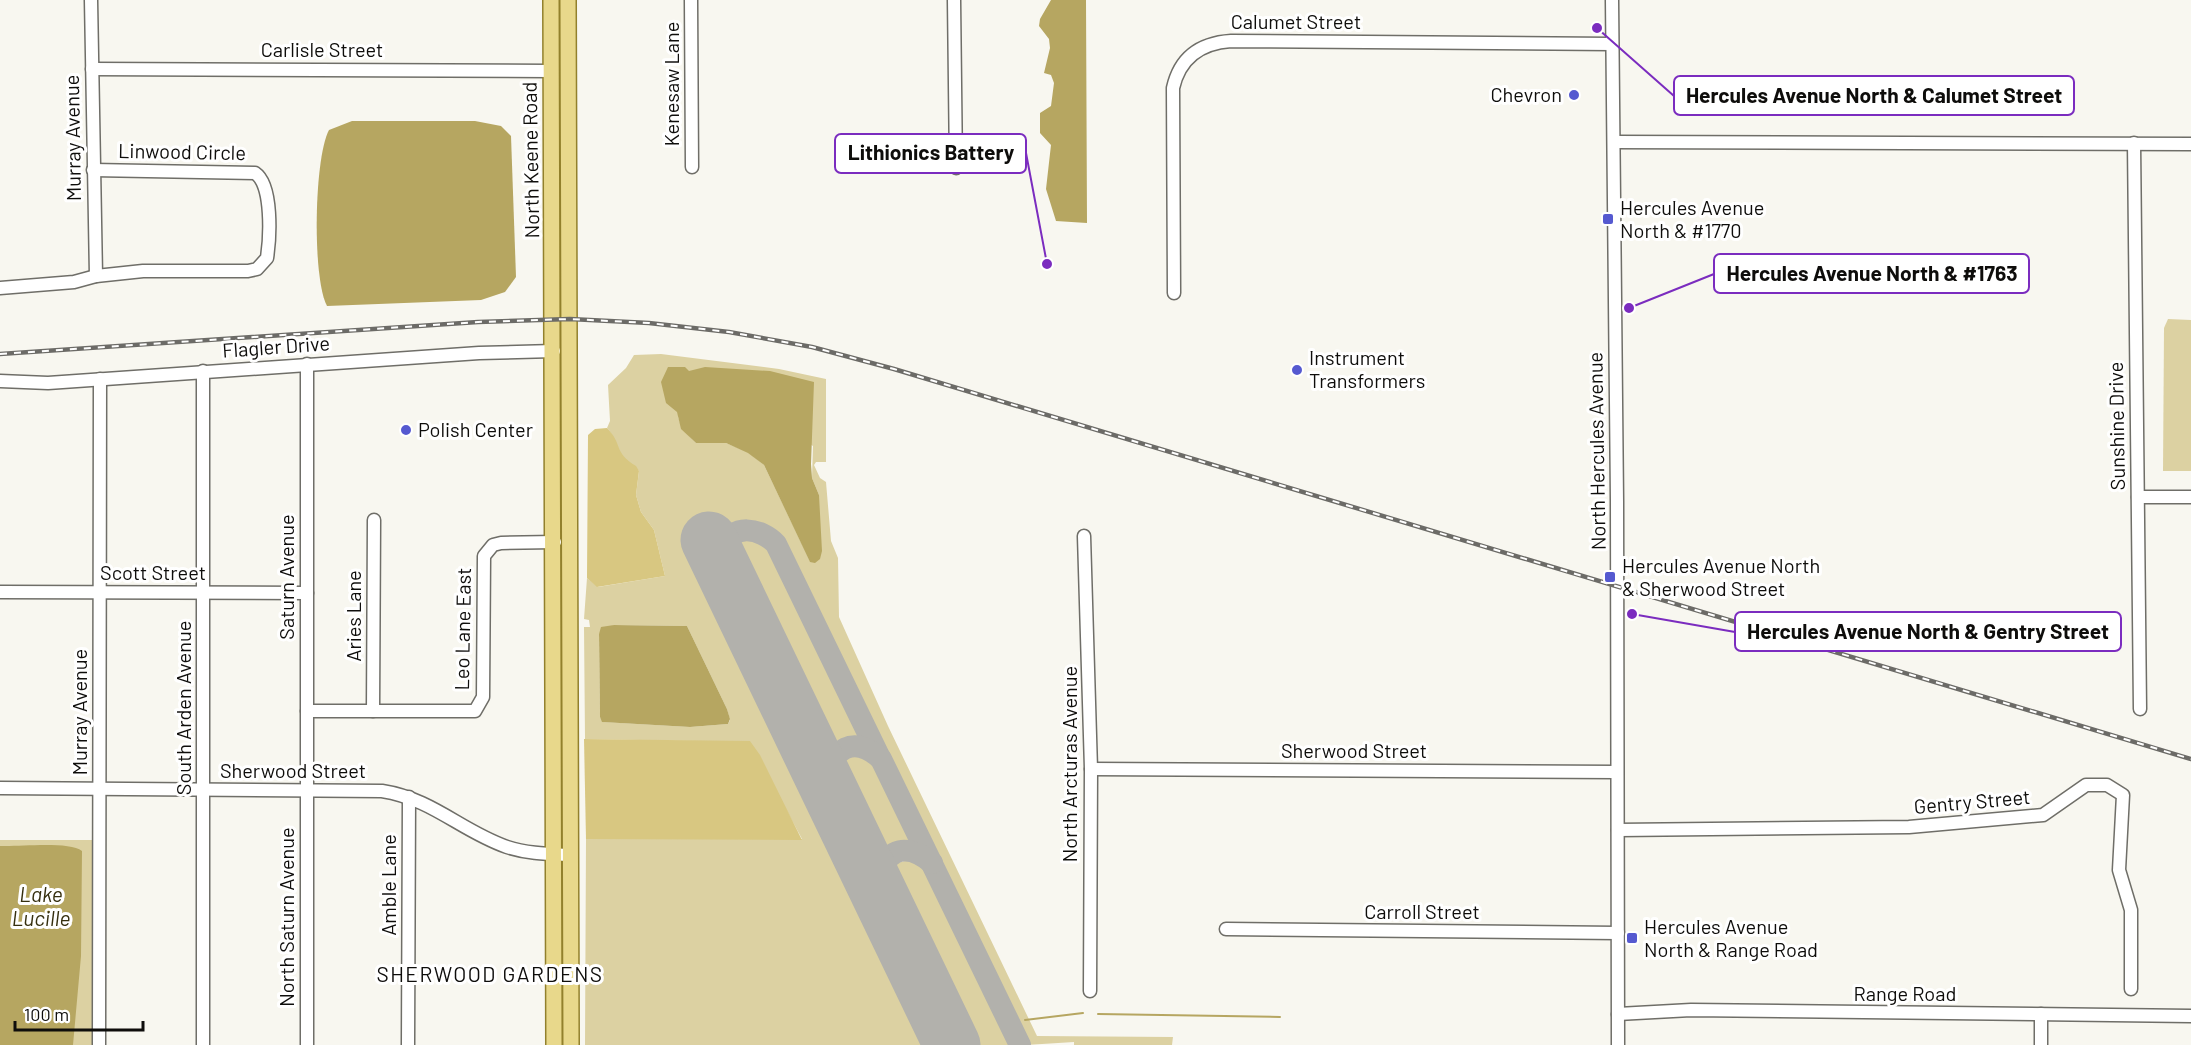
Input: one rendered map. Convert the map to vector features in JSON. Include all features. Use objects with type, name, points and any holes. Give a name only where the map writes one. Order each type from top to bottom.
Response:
[{"type":"main road","name":"North Keene Road","points":[[551,0],[555,542],[554,1045]]},
{"type":"main road","name":"North Keene Road","points":[[568,0],[571,1045]]},
{"type":"street","name":"Murray Avenue","points":[[91,0],[96,276]]},
{"type":"street","name":"Kenesaw Lane","points":[[691,0],[692,167]]},
{"type":"street","points":[[954,0],[956,168]]},
{"type":"street","name":"North Hercules Avenue","points":[[1612,0],[1618,1045]]},
{"type":"street","name":"Calumet Street","points":[[1174,294],[1173,88],[1181,65],[1202,47],[1231,41],[1612,44]]},
{"type":"street","name":"Carlisle Street","points":[[92,69],[551,71]]},
{"type":"street","points":[[1614,142],[2191,144]]},
{"type":"street","name":"Sunshine Drive","points":[[2134,143],[2140,709]]},
{"type":"street","name":"Linwood Circle","points":[[93,170],[246,171],[261,177],[267,193],[268,250],[263,264],[257,269],[143,271],[96,276]]},
{"type":"street","points":[[0,288],[74,282],[96,276]]},
{"type":"street","name":"Flagler Drive","points":[[0,381],[48,383],[307,364],[554,351]]},
{"type":"street","name":"Saturn Avenue","points":[[306,790],[307,364]]},
{"type":"street","name":"South Arden Avenue","points":[[203,371],[203,1045]]},
{"type":"street","name":"Murray Avenue","points":[[99,1045],[100,379]]},
{"type":"street","points":[[2138,497],[2191,497]]},
{"type":"street","name":"Aries Lane","points":[[373,711],[374,520]]},
{"type":"street","name":"North Arcturas Avenue","points":[[1084,536],[1090,769],[1090,991]]},
{"type":"street","name":"Leo Lane East","points":[[373,711],[467,712],[479,707],[483,697],[484,556],[493,545],[501,543],[555,542]]},
{"type":"street","name":"Scott Street","points":[[0,592],[307,593]]},
{"type":"street","points":[[307,711],[373,711]]},
{"type":"street","name":"Sherwood Street","points":[[1090,769],[1617,772]]},
{"type":"street","name":"Gentry Street","points":[[1618,830],[1909,827],[2043,814],[2085,785],[2107,785],[2123,795],[2119,870],[2131,910],[2131,988]]},
{"type":"street","name":"Sherwood Street","points":[[0,788],[381,791],[409,797],[508,847],[572,855]]},
{"type":"street","name":"North Saturn Avenue","points":[[306,790],[307,1045]]},
{"type":"street","name":"Amble Lane","points":[[408,1045],[409,797]]},
{"type":"street","name":"Carroll Street","points":[[1226,929],[1618,933]]},
{"type":"street","name":"Range Road","points":[[1618,1014],[1691,1011],[2191,1016]]},
{"type":"street","points":[[2041,1014],[2041,1045]]},
{"type":"shaded area","points":[[2168,319],[2191,320],[2191,471],[2163,471],[2164,328]]},
{"type":"shaded area","points":[[661,354],[779,369],[826,379],[826,462],[816,462],[814,465],[820,478],[826,482],[831,541],[838,558],[839,617],[888,726],[1037,1036],[1173,1037],[1172,1045],[1074,1045],[1074,1042],[1026,1045],[779,538],[758,525],[748,524],[737,525],[715,533],[694,545],[937,1045],[585,1045],[586,839],[802,839],[750,742],[585,739],[584,627],[590,627],[589,620],[584,619],[587,578],[598,587],[665,576],[654,530],[641,512],[636,495],[639,471],[620,453],[607,428],[610,421],[608,385],[626,368],[634,355]],"holes":[[[689,371],[695,371],[813,446],[812,478],[819,495],[810,561],[764,465],[748,452],[726,443],[696,443],[681,425],[678,417],[679,401]],[[614,625],[687,626],[727,709],[730,720],[728,724],[690,727],[603,722],[600,717],[599,634]]]},
{"type":"shaded area","points":[[607,428],[621,452],[639,471],[636,495],[641,512],[654,530],[665,576],[597,587],[587,578],[588,435],[595,429]]},
{"type":"shaded area","points":[[745,535],[759,536],[770,545],[863,738],[841,739],[825,747],[732,554],[735,541]]},
{"type":"shaded area","points":[[584,739],[750,741],[760,755],[802,840],[586,839]]},
{"type":"shaded area","points":[[862,754],[876,763],[915,842],[898,841],[876,851],[838,773],[842,760],[852,755]]},
{"type":"shaded area","name":"Lake Lucille","points":[[0,840],[93,840],[93,1045],[0,1045]]},
{"type":"shaded area","points":[[915,858],[927,866],[1013,1045],[969,1045],[891,883],[891,874],[898,863]]},
{"type":"water","points":[[1051,0],[1086,0],[1087,223],[1056,221],[1046,189],[1051,145],[1040,133],[1040,113],[1051,106],[1054,83],[1051,75],[1044,73],[1050,48],[1049,39],[1039,26],[1040,19]]},
{"type":"water","points":[[352,121],[475,121],[501,126],[511,136],[516,277],[505,292],[481,300],[327,306],[322,292],[317,245],[320,165],[329,130]]},
{"type":"water","points":[[668,367],[685,367],[689,371],[705,367],[770,371],[814,382],[811,464],[812,478],[819,495],[822,551],[820,559],[815,563],[810,562],[764,465],[748,453],[726,443],[696,443],[681,429],[677,412],[666,403],[661,382]]},
{"type":"water","points":[[614,625],[687,626],[727,709],[730,719],[728,724],[690,727],[602,722],[600,717],[599,634],[601,627]]},
{"type":"water","name":"Lake Lucille","points":[[55,845],[82,851],[81,956],[73,1045],[0,1045],[0,846]]},
{"type":"waterway","points":[[1025,1020],[1083,1013]]},
{"type":"waterway","points":[[1098,1014],[1280,1017]]},
{"type":"taxiway","points":[[723,568],[723,551],[728,540],[740,531],[755,531],[776,544],[880,758]]},
{"type":"taxiway","points":[[826,782],[833,761],[845,748],[862,747],[881,759],[1020,1045]]},
{"type":"taxiway","points":[[878,891],[883,867],[894,853],[911,851],[932,863]]},
{"type":"runway","points":[[709,540],[952,1045]]},
{"type":"railway","points":[[0,354],[478,322],[570,319],[649,323],[729,332],[812,347],[894,369],[2191,759]]},
{"type":"place","name":"Hercules Avenue North & Calumet Street","points":[[1597,28]]},
{"type":"place","name":"Chevron","points":[[1574,95]]},
{"type":"place","name":"Hercules Avenue North & #1770","points":[[1608,219]]},
{"type":"place","name":"Lithionics Battery","points":[[1047,264]]},
{"type":"place","name":"Hercules Avenue North & #1763","points":[[1629,308]]},
{"type":"place","name":"Instrument Transformers","points":[[1297,370]]},
{"type":"place","name":"Polish Center","points":[[406,430]]},
{"type":"place","name":"Hercules Avenue North & Sherwood Street","points":[[1610,577]]},
{"type":"place","name":"Hercules Avenue North & Gentry Street","points":[[1632,614]]},
{"type":"place","name":"Hercules Avenue North & Range Road","points":[[1632,938]]},
{"type":"district","name":"SHERWOOD GARDENS","points":[[490,975]]}]
